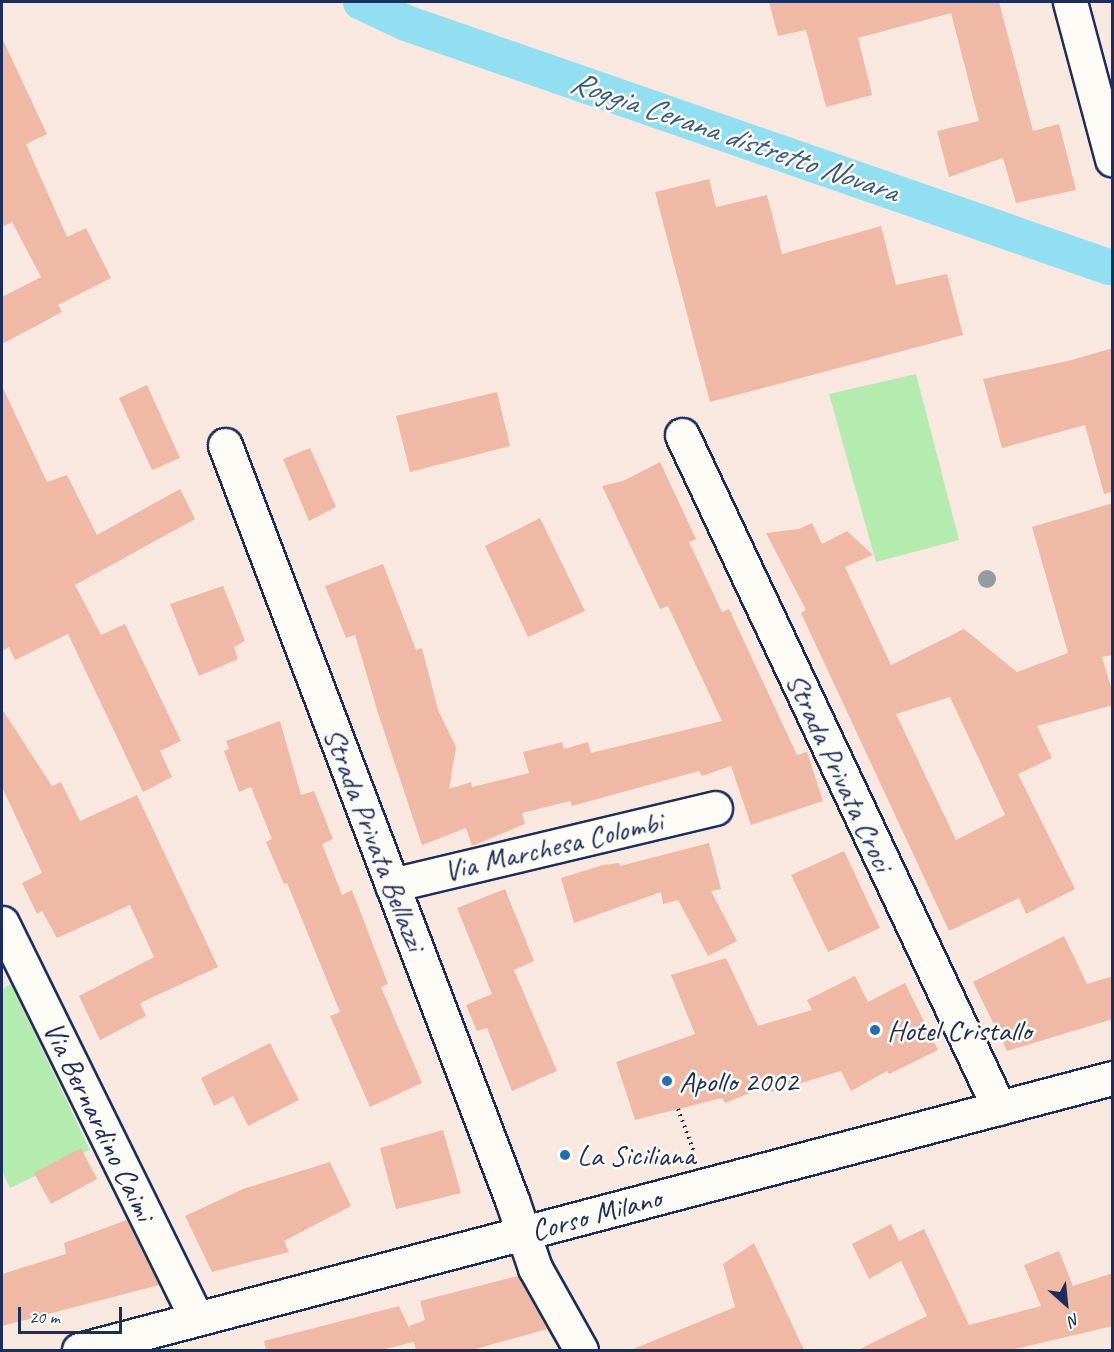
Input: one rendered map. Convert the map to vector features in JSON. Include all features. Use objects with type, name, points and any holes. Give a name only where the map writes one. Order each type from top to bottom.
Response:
[{"type":"street","points":[[1070,2],[1113,159]]},
{"type":"street","name":"Strada Privata Croci","points":[[682,435],[999,1108]]},
{"type":"street","name":"Strada Privata Bellazzi","points":[[225,445],[524,1233],[535,1268],[581,1350]]},
{"type":"street","name":"Via Marchesa Colombi","points":[[392,885],[715,808]]},
{"type":"street","name":"Via Bernardino Caimi","points":[[2,923],[197,1319]]},
{"type":"street","name":"Corso Milano","points":[[79,1350],[1113,1078]]},
{"type":"path","points":[[678,1109],[694,1153]]},
{"type":"green space","points":[[916,374],[959,540],[876,562],[829,394]]},
{"type":"green space","points":[[11,984],[90,1150],[10,1188],[2,1171],[2,989]]},
{"type":"building","points":[[769,2],[999,2],[1033,131],[1059,124],[1076,190],[1016,203],[1003,158],[949,177],[937,131],[979,121],[951,13],[858,38],[872,95],[826,107],[806,30],[778,36]]},
{"type":"building","points":[[2,38],[47,134],[26,144],[67,237],[86,228],[111,278],[58,305],[62,312],[2,344],[2,297],[41,277],[12,222],[2,227]]},
{"type":"building","points":[[709,179],[716,207],[767,195],[782,254],[881,226],[896,285],[947,274],[963,335],[710,402],[655,192]]},
{"type":"building","points":[[1113,348],[1113,492],[1104,494],[1085,425],[1002,448],[983,379],[1068,361]]},
{"type":"building","points":[[147,385],[180,458],[152,470],[119,398]]},
{"type":"building","points":[[2,386],[47,482],[67,475],[97,535],[180,489],[195,519],[75,585],[101,635],[125,624],[181,741],[160,751],[172,777],[143,792],[68,634],[15,660],[9,647],[2,651]]},
{"type":"building","points":[[497,392],[510,446],[410,472],[396,416]]},
{"type":"building","points":[[310,448],[336,507],[309,521],[283,459]]},
{"type":"building","points":[[660,462],[696,539],[689,542],[722,612],[729,609],[797,755],[807,752],[823,801],[751,825],[731,766],[702,776],[699,771],[572,806],[570,801],[522,813],[525,824],[472,846],[466,828],[422,845],[355,635],[346,638],[325,586],[383,564],[416,650],[422,648],[438,710],[456,747],[449,789],[471,782],[472,787],[529,773],[523,752],[562,742],[564,749],[588,742],[591,753],[722,721],[668,606],[660,609],[602,486],[623,481]]},
{"type":"building","points":[[1113,503],[1113,655],[1102,657],[1113,694],[1113,705],[1037,726],[1052,758],[1018,774],[1075,889],[1026,914],[1019,898],[949,931],[801,613],[806,610],[766,533],[799,529],[812,523],[822,544],[847,531],[873,555],[845,567],[891,665],[964,629],[1017,672],[1068,653],[1032,527]],"holes":[[[950,697],[1005,815],[956,840],[896,714]]]},
{"type":"building","points":[[540,518],[585,611],[528,637],[485,546]]},
{"type":"building","points":[[223,586],[245,641],[234,647],[238,659],[199,676],[170,604]]},
{"type":"building","points":[[2,709],[52,786],[61,782],[80,821],[137,795],[218,967],[140,1003],[146,1016],[100,1040],[79,996],[154,957],[130,905],[57,938],[42,911],[37,914],[22,883],[42,873],[2,787]]},
{"type":"building","points":[[280,721],[301,795],[314,791],[333,839],[322,844],[342,895],[352,890],[388,984],[381,987],[422,1083],[370,1107],[330,1016],[340,1012],[287,883],[284,884],[266,842],[272,839],[251,787],[239,792],[224,751],[229,749],[226,741]]},
{"type":"building","points":[[709,843],[721,889],[711,891],[737,941],[708,956],[678,900],[663,904],[661,892],[574,923],[561,878],[603,865],[619,863],[620,866]]},
{"type":"building","points":[[844,851],[880,928],[828,952],[791,875]]},
{"type":"building","points":[[505,889],[534,961],[514,970],[557,1071],[512,1091],[487,1028],[477,1031],[466,1005],[492,994],[457,908]]},
{"type":"building","points":[[1064,936],[1087,984],[1113,976],[1113,1019],[1007,1051],[973,982]]},
{"type":"building","points":[[726,958],[758,1026],[812,1010],[807,1000],[855,976],[868,1002],[905,983],[938,1050],[889,1074],[887,1071],[851,1091],[841,1071],[771,1092],[768,1086],[725,1103],[722,1098],[635,1120],[616,1062],[695,1034],[671,975]]},
{"type":"building","points":[[270,1043],[299,1100],[248,1126],[233,1096],[214,1106],[201,1078]]},
{"type":"building","points":[[443,1130],[461,1193],[396,1209],[380,1148]]},
{"type":"building","points":[[81,1148],[97,1179],[51,1204],[34,1173]]},
{"type":"building","points":[[330,1162],[351,1206],[284,1241],[289,1252],[212,1272],[185,1216],[243,1189]]},
{"type":"building","points":[[127,1220],[159,1285],[2,1326],[2,1274],[66,1254],[64,1243]]},
{"type":"building","points":[[891,1224],[899,1241],[924,1229],[969,1325],[1041,1306],[1024,1265],[1059,1251],[1073,1286],[1113,1273],[1113,1326],[1011,1350],[858,1350],[927,1316],[901,1261],[869,1279],[852,1244]]},
{"type":"building","points":[[754,1243],[804,1350],[631,1350],[735,1307],[723,1264]]},
{"type":"building","points":[[518,1276],[547,1329],[472,1350],[416,1350],[414,1342],[381,1350],[266,1350],[264,1341],[399,1306],[411,1332],[409,1326],[425,1320],[420,1301]]},
{"type":"waterway","name":"Roggia Cerana distretto Novara","points":[[361,2],[406,23],[1109,267]]},
{"type":"place","name":"Hotel Cristallo","points":[[875,1030]]},
{"type":"place","name":"Apollo 2002","points":[[667,1081]]},
{"type":"place","name":"La Siciliana","points":[[565,1155]]}]
